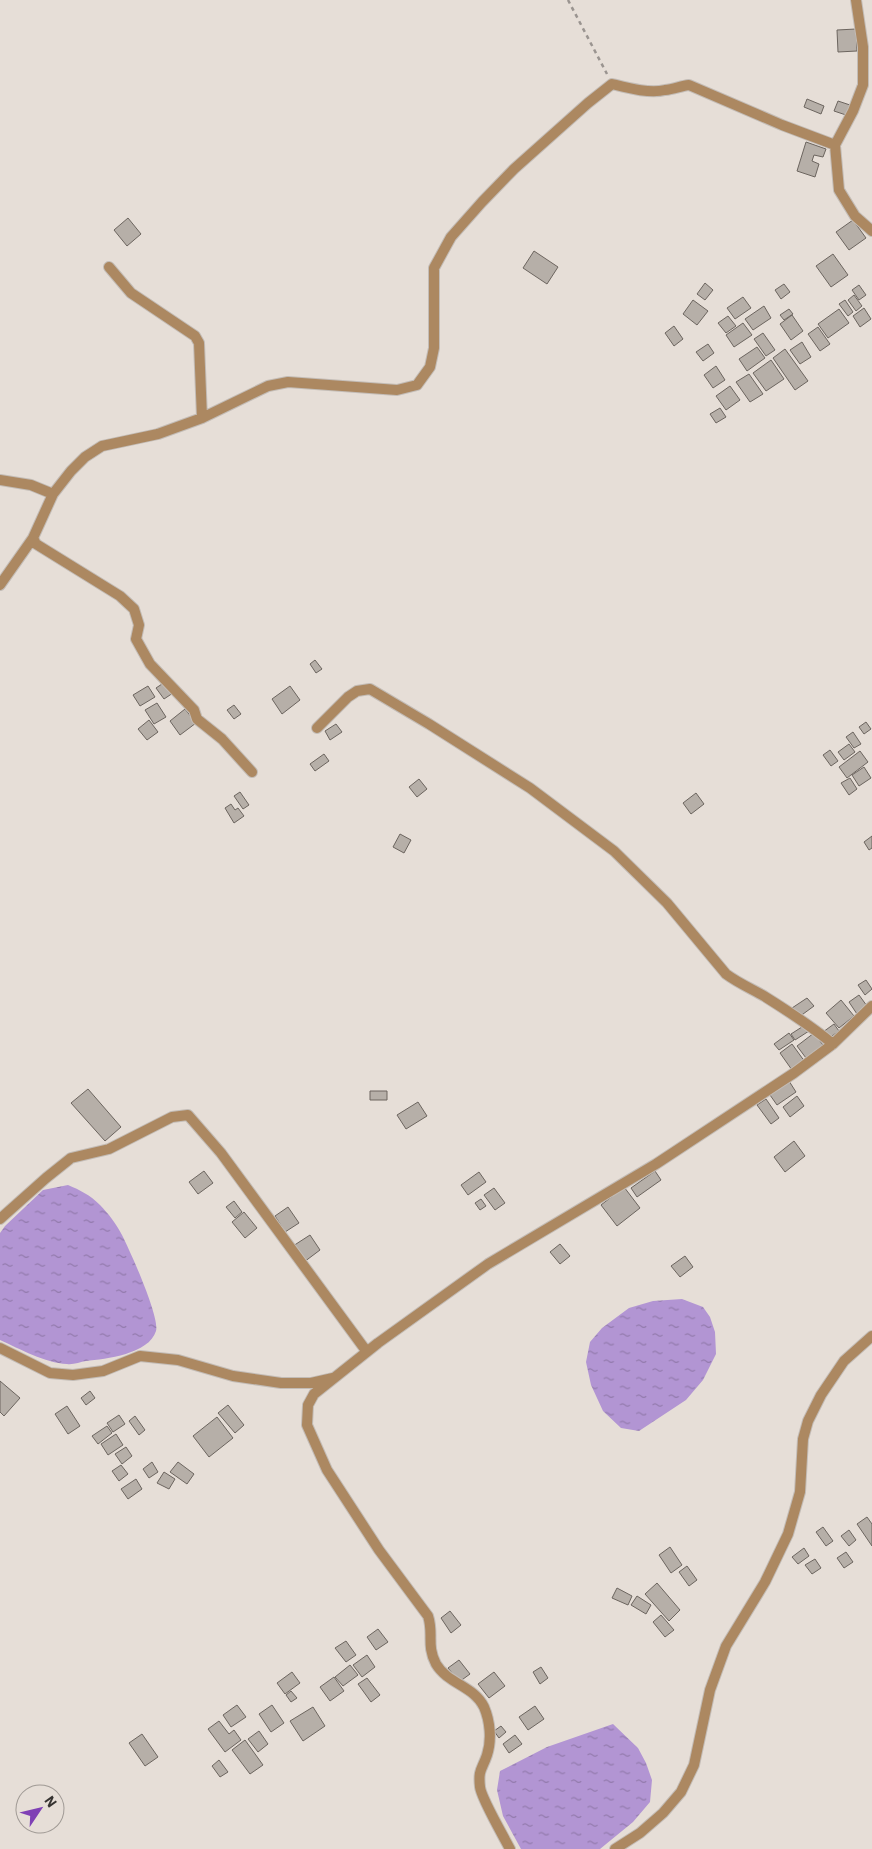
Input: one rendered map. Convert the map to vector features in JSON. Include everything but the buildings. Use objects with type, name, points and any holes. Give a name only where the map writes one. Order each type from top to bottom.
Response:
[{"type":"street","points":[[856,0],[863,47],[862,85],[853,110],[834,145],[839,190],[855,216],[872,231]]},
{"type":"street","points":[[0,585],[33,538],[53,494],[71,470],[85,457],[102,446],[158,434],[202,418],[268,386],[288,382],[381,390],[397,390],[417,385],[430,367],[434,348],[434,268],[451,237],[514,169],[612,84],[645,90],[664,91],[690,85],[782,125],[834,145]]},
{"type":"street","points":[[109,267],[131,293],[195,336],[199,343],[202,418]]},
{"type":"street","points":[[0,480],[31,485],[53,494]]},
{"type":"street","points":[[33,538],[36,544],[120,596],[134,609],[139,625],[136,639],[150,664],[194,710],[197,719],[222,739],[252,772]]},
{"type":"street","points":[[317,728],[348,697],[357,691],[370,689],[429,724],[530,788],[614,851],[668,903],[726,974],[785,1009],[815,1029],[833,1044]]},
{"type":"street","points":[[510,1849],[480,1790],[479,1770],[487,1756],[491,1739],[484,1707],[475,1694],[454,1683],[437,1666],[430,1648],[428,1616],[379,1550],[327,1470],[307,1425],[308,1405],[314,1394],[367,1352],[488,1264],[664,1159],[779,1083],[833,1044],[872,1006]]},
{"type":"street","points":[[0,1219],[71,1158],[109,1149],[172,1117],[188,1115],[221,1152],[367,1352]]},
{"type":"street","points":[[615,1849],[640,1833],[663,1813],[681,1792],[694,1765],[710,1690],[726,1646],[765,1582],[788,1534],[800,1492],[803,1439],[808,1421],[821,1395],[844,1360],[872,1336]]},
{"type":"street","points":[[0,1348],[50,1373],[73,1375],[103,1371],[140,1356],[178,1360],[233,1376],[281,1383],[311,1383],[336,1378]]},
{"type":"path","points":[[568,0],[612,84]]},
{"type":"water","points":[[68,1185],[96,1201],[118,1227],[144,1284],[154,1312],[156,1324],[156,1331],[152,1339],[136,1350],[115,1357],[74,1364],[59,1363],[41,1358],[0,1340],[0,1233],[43,1190]]},
{"type":"water","points":[[682,1299],[703,1307],[710,1317],[715,1332],[716,1354],[703,1380],[686,1400],[639,1431],[621,1428],[603,1411],[591,1385],[586,1362],[590,1342],[602,1328],[629,1308],[653,1301]]},
{"type":"water","points":[[613,1724],[638,1748],[646,1763],[652,1780],[650,1802],[633,1822],[600,1849],[521,1849],[503,1816],[497,1790],[500,1771],[547,1747]]}]
